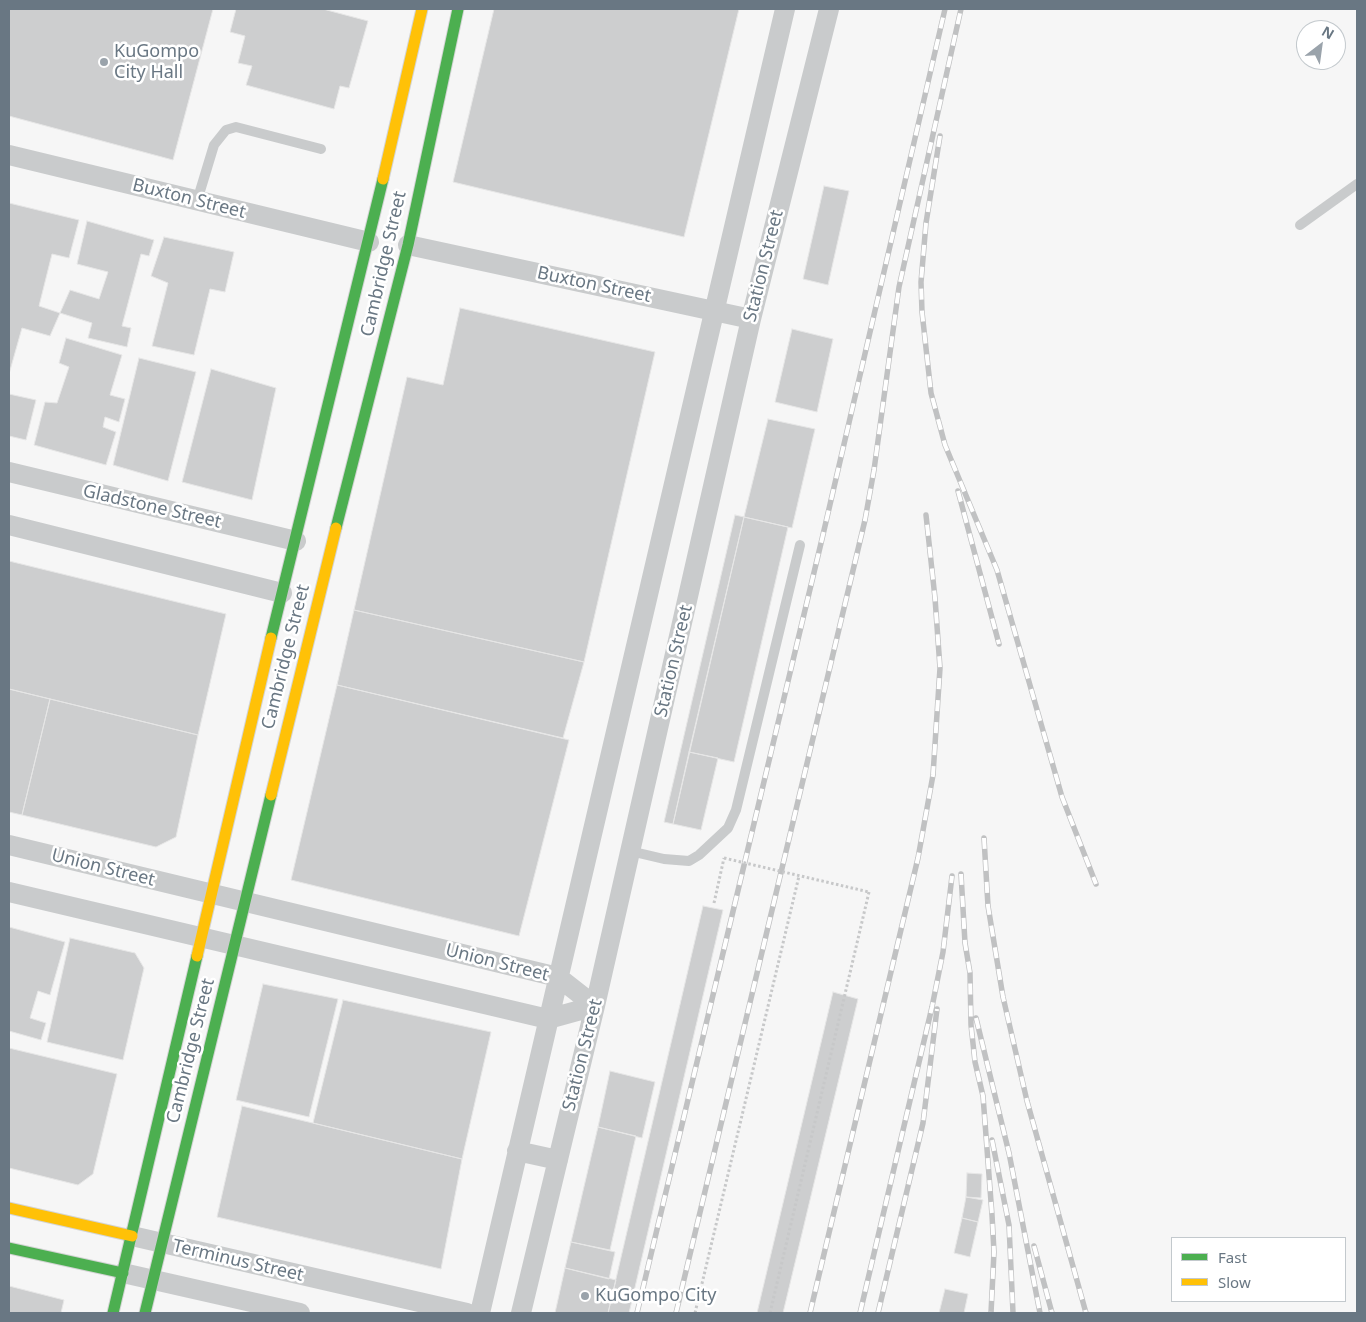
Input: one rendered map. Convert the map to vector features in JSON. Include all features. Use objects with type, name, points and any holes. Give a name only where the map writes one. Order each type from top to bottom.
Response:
[{"type":"street","name":"Cambridge Street","points":[[113,1313],[282,593],[368,242],[422,9]]},
{"type":"street","name":"Cambridge Street","points":[[145,1313],[244,902],[408,244],[458,9]]},
{"type":"street","points":[[480,1313],[785,9]]},
{"type":"street","name":"Station Street","points":[[521,1313],[595,1006],[751,319],[828,9]]},
{"type":"street","name":"Buxton Street","points":[[9,155],[368,242]]},
{"type":"street","name":"Buxton Street","points":[[408,244],[751,319]]},
{"type":"street","name":"Gladstone Street","points":[[9,472],[296,541]]},
{"type":"street","points":[[9,525],[282,593]]},
{"type":"street","name":"Union Street","points":[[9,845],[558,977],[595,1006]]},
{"type":"street","points":[[9,892],[548,1019],[595,1006]]},
{"type":"street","points":[[517,1151],[558,1160]]},
{"type":"street","name":"Terminus Street","points":[[9,1208],[467,1313]]},
{"type":"street","name":"Terminus Street","points":[[9,1248],[300,1313]]},
{"type":"lane","points":[[197,201],[214,145],[226,130],[236,127],[321,149]]},
{"type":"lane","points":[[1300,225],[1357,184]]},
{"type":"lane","points":[[630,852],[664,859],[690,861],[728,828],[736,810],[800,545]]},
{"type":"path","points":[[714,903],[724,858],[869,892],[770,1313]]},
{"type":"path","points":[[695,1313],[799,876]]},
{"type":"building","name":"KuGompo City Hall","points":[[9,9],[213,9],[173,160],[9,116]]},
{"type":"building","points":[[236,9],[323,9],[368,21],[349,88],[340,86],[334,109],[246,85],[252,66],[238,63],[245,36],[230,32]]},
{"type":"building","points":[[494,9],[739,9],[684,237],[453,182]]},
{"type":"building","points":[[824,186],[849,191],[828,285],[803,279]]},
{"type":"building","points":[[9,203],[79,220],[69,258],[52,254],[39,306],[60,313],[50,336],[22,328],[9,374]]},
{"type":"building","points":[[87,221],[154,240],[149,256],[141,254],[122,326],[131,328],[127,347],[88,338],[92,323],[60,313],[70,290],[99,299],[108,272],[77,264]]},
{"type":"building","points":[[164,237],[234,252],[225,292],[210,289],[194,355],[152,346],[168,283],[151,276]]},
{"type":"building","points":[[460,308],[655,352],[584,662],[354,610],[407,377],[443,385]]},
{"type":"building","points":[[792,329],[833,339],[817,412],[775,402]]},
{"type":"building","points":[[66,338],[122,355],[110,395],[125,399],[119,422],[105,417],[103,427],[116,432],[106,465],[34,445],[45,402],[57,403],[69,367],[59,363]]},
{"type":"building","points":[[139,358],[196,372],[168,481],[113,465]]},
{"type":"building","points":[[211,369],[276,388],[252,500],[182,482]]},
{"type":"building","points":[[9,394],[36,400],[26,440],[9,436]]},
{"type":"building","points":[[768,419],[815,429],[792,528],[744,517]]},
{"type":"building","points":[[735,515],[744,517],[673,824],[664,822]]},
{"type":"building","points":[[744,517],[788,527],[734,762],[689,752]]},
{"type":"building","points":[[9,561],[226,614],[198,735],[9,689]]},
{"type":"building","points":[[354,610],[584,662],[563,738],[337,685]]},
{"type":"building","points":[[337,685],[569,740],[519,936],[291,880]]},
{"type":"building","points":[[9,689],[50,699],[22,815],[9,812]]},
{"type":"building","points":[[50,699],[198,735],[176,837],[156,847],[22,815]]},
{"type":"building","points":[[689,752],[718,758],[701,830],[673,824]]},
{"type":"building","points":[[703,906],[723,910],[629,1313],[608,1313]]},
{"type":"building","points":[[9,927],[65,942],[50,995],[38,991],[30,1018],[46,1023],[41,1040],[9,1031]]},
{"type":"building","points":[[70,938],[135,953],[144,968],[123,1060],[47,1042]]},
{"type":"building","points":[[263,984],[338,999],[309,1117],[236,1100]]},
{"type":"building","points":[[833,992],[858,999],[783,1313],[757,1313]]},
{"type":"building","points":[[343,1000],[491,1032],[462,1159],[313,1123]]},
{"type":"building","points":[[9,1048],[117,1074],[93,1174],[78,1185],[9,1168]]},
{"type":"building","points":[[610,1071],[655,1082],[642,1138],[598,1127]]},
{"type":"building","points":[[242,1106],[462,1159],[441,1269],[217,1217]]},
{"type":"building","points":[[598,1127],[636,1136],[610,1250],[571,1242]]},
{"type":"building","points":[[967,1173],[982,1174],[981,1198],[966,1197]]},
{"type":"building","points":[[966,1197],[983,1200],[978,1222],[962,1218]]},
{"type":"building","points":[[962,1218],[978,1222],[970,1257],[954,1253]]},
{"type":"building","points":[[571,1242],[615,1252],[609,1279],[565,1268]]},
{"type":"building","name":"KuGompo City","points":[[565,1268],[616,1280],[608,1313],[555,1313]]},
{"type":"building","points":[[9,1286],[64,1300],[61,1313],[9,1313]]},
{"type":"building","points":[[945,1289],[968,1294],[964,1313],[939,1313]]},
{"type":"railway","points":[[637,1313],[822,539],[945,9]]},
{"type":"railway","points":[[676,1313],[865,520],[874,470],[899,287],[961,9]]},
{"type":"railway","points":[[940,136],[926,223],[921,282],[922,312],[931,393],[945,445],[997,570],[1062,797],[1096,884]]},
{"type":"railway","points":[[958,491],[999,644]]},
{"type":"railway","points":[[810,1313],[918,858],[933,775],[940,668],[926,515]]},
{"type":"railway","points":[[984,838],[988,906],[1003,997],[1027,1101],[1086,1313]]},
{"type":"railway","points":[[961,874],[965,943],[970,973],[971,1025],[975,1062],[983,1096],[992,1215],[994,1252],[991,1313]]},
{"type":"railway","points":[[860,1313],[932,1007],[943,952],[952,876]]},
{"type":"railway","points":[[878,1313],[923,1123],[937,1009]]},
{"type":"railway","points":[[976,1018],[1009,1153],[1040,1313]]},
{"type":"railway","points":[[992,1140],[1009,1225],[1013,1313]]},
{"type":"railway","points":[[1034,1246],[1052,1313]]},
{"type":"traffic: fast","points":[[336,528],[408,245],[458,9]]},
{"type":"traffic: fast","points":[[271,638],[383,179]]},
{"type":"traffic: fast","points":[[145,1313],[271,795]]},
{"type":"traffic: fast","points":[[113,1313],[197,956]]},
{"type":"traffic: fast","points":[[9,1248],[123,1273]]},
{"type":"traffic: slow","points":[[383,179],[422,9]]},
{"type":"traffic: slow","points":[[271,795],[336,528]]},
{"type":"traffic: slow","points":[[197,956],[271,638]]},
{"type":"traffic: slow","points":[[9,1208],[132,1236]]},
{"type":"place","name":"KuGompo City Hall","points":[[104,62]]},
{"type":"place","name":"KuGompo City","points":[[585,1296]]}]
